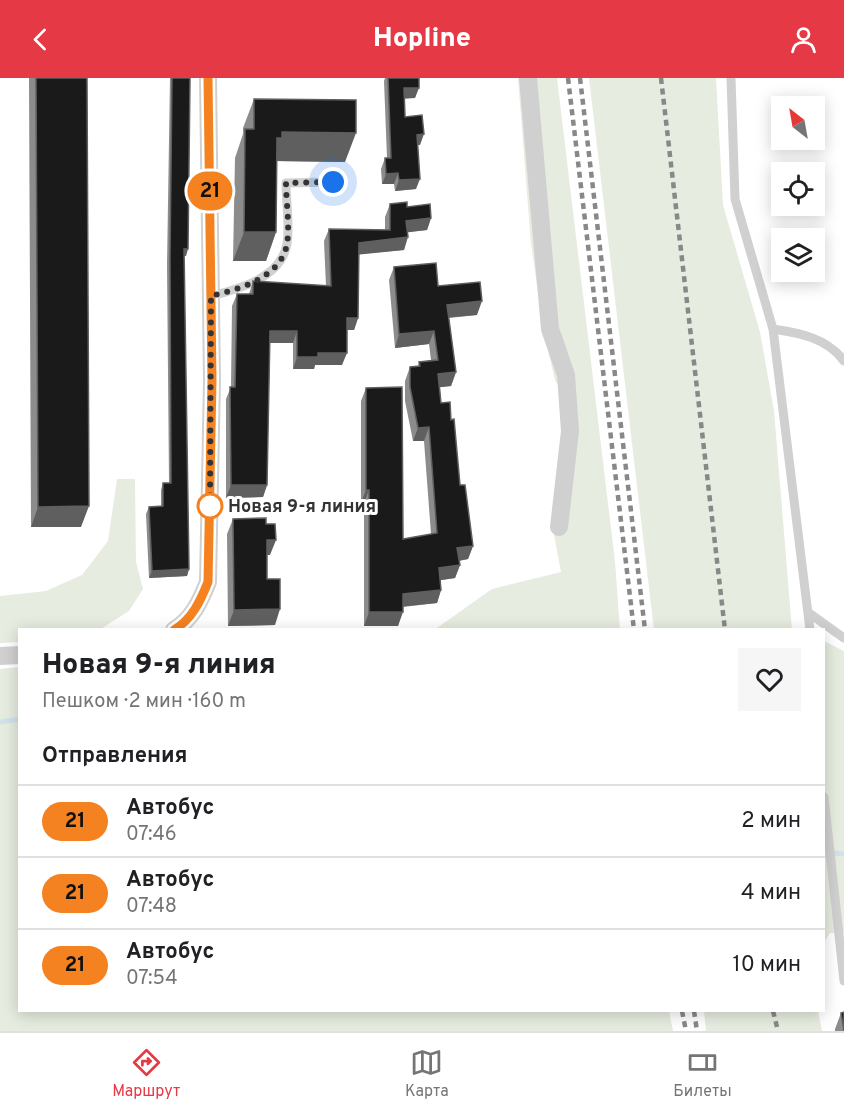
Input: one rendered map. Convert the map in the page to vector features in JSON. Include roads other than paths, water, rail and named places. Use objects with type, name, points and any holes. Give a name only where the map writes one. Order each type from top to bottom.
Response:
[{"type":"street","points":[[177,628],[184,624],[199,604],[208,582],[211,296],[208,78]]},
{"type":"street","points":[[528,78],[550,329],[566,375],[570,431],[559,527]]},
{"type":"street","points":[[0,656],[18,655]]},
{"type":"lane","points":[[731,78],[735,199],[773,329],[781,409],[810,628]]},
{"type":"lane","points":[[211,296],[242,288],[271,272],[287,245],[286,183],[333,182]]},
{"type":"lane","points":[[773,329],[801,333],[834,348],[844,361]]},
{"type":"lane","points":[[809,613],[844,638]]},
{"type":"lane","points":[[825,809],[844,981]]},
{"type":"waterway","points":[[0,722],[18,719]]},
{"type":"waterway","points":[[825,852],[844,854]]},
{"type":"railway","points":[[568,78],[634,628]]},
{"type":"railway","points":[[580,78],[645,628]]},
{"type":"railway","points":[[661,78],[725,628]]},
{"type":"railway","points":[[682,1012],[686,1031]]},
{"type":"railway","points":[[694,1012],[697,1031]]},
{"type":"railway","points":[[773,1012],[778,1031]]},
{"type":"place","name":"Новая 9-я линия","points":[[210,506]]}]
